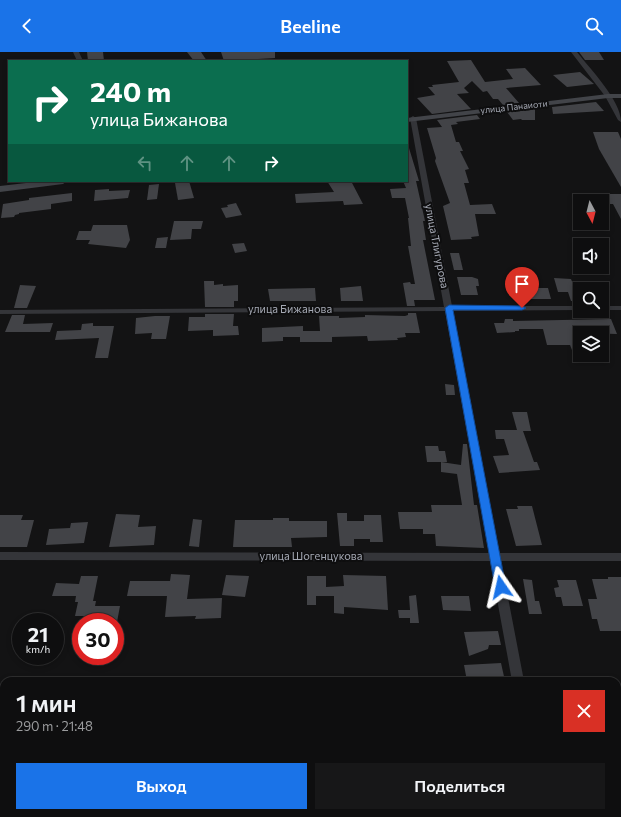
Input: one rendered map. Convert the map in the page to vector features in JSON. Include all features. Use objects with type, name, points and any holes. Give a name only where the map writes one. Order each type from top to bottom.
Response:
[{"type":"street","points":[[574,52],[608,96],[621,120]]},
{"type":"street","name":"улица Панаиоти","points":[[410,119],[608,96],[621,96]]},
{"type":"street","name":"улица Тлигурова","points":[[410,119],[449,308],[517,677]]},
{"type":"street","points":[[0,189],[55,182]]},
{"type":"street","name":"улица Бижанова","points":[[0,312],[573,308]]},
{"type":"street","points":[[609,308],[621,308]]},
{"type":"street","name":"улица Шогенцукова","points":[[0,556],[621,557]]},
{"type":"building","points":[[87,52],[103,52],[104,60],[88,60]]},
{"type":"building","points":[[187,52],[201,52],[206,60],[193,60]]},
{"type":"building","points":[[221,52],[275,52],[275,58],[224,60]]},
{"type":"building","points":[[579,52],[599,52],[604,60],[585,60]]},
{"type":"building","points":[[471,60],[485,82],[513,79],[506,69],[525,68],[541,85],[506,88],[519,103],[503,105],[498,99],[493,99],[487,91],[483,92],[472,81],[464,88],[469,93],[457,94],[471,109],[432,114],[417,98],[435,95],[428,87],[433,87],[432,85],[459,82],[447,61]]},
{"type":"building","points":[[580,72],[594,84],[567,87],[553,75]]},
{"type":"building","points":[[596,102],[604,111],[553,114],[552,107]]},
{"type":"building","points":[[535,108],[535,120],[513,120],[507,112]]},
{"type":"building","points":[[477,115],[480,119],[456,122],[458,124],[451,125],[456,142],[459,142],[463,151],[460,151],[469,169],[465,170],[469,183],[464,183],[470,205],[492,204],[496,214],[475,214],[479,236],[471,237],[472,239],[451,240],[443,206],[450,203],[435,161],[436,158],[427,128],[442,127],[437,120]]},
{"type":"building","points":[[593,132],[618,132],[621,139],[621,187],[599,149]]},
{"type":"building","points":[[409,148],[419,181],[416,181],[425,221],[423,221],[426,240],[423,240],[435,300],[414,300],[415,306],[407,306],[403,283],[410,282],[411,284],[415,284],[408,246],[411,246],[409,218],[405,198],[392,198],[390,189],[406,188],[403,182],[408,182]]},
{"type":"building","points":[[189,182],[194,198],[178,200],[175,183]]},
{"type":"building","points":[[328,182],[352,182],[363,204],[344,205],[343,201],[296,203],[295,194],[334,192]]},
{"type":"building","points":[[159,184],[157,199],[147,200],[149,185]]},
{"type":"building","points":[[109,189],[109,191],[130,190],[128,198],[94,201],[95,190]]},
{"type":"building","points":[[72,193],[72,201],[51,204],[51,209],[19,213],[14,217],[1,218],[3,204],[29,200],[29,198]]},
{"type":"building","points":[[609,194],[621,194],[621,219],[613,204],[609,204]]},
{"type":"building","points":[[236,203],[242,215],[226,218],[221,208],[228,207],[227,205]]},
{"type":"building","points":[[174,221],[203,221],[201,229],[192,229],[191,239],[170,240]]},
{"type":"building","points":[[93,225],[127,225],[130,240],[126,248],[88,244],[90,240],[76,240],[79,231],[91,231]]},
{"type":"building","points":[[168,237],[166,248],[155,248],[157,238]]},
{"type":"building","points":[[244,243],[247,251],[235,253],[232,244]]},
{"type":"building","points":[[450,253],[459,253],[463,270],[454,270]]},
{"type":"building","points":[[457,277],[472,277],[478,279],[479,286],[476,286],[478,295],[461,295]]},
{"type":"building","points":[[554,278],[571,279],[573,284],[573,301],[571,301],[568,292],[558,292]]},
{"type":"building","points":[[204,281],[214,281],[214,285],[238,285],[238,301],[234,301],[234,307],[205,307]]},
{"type":"building","points":[[20,285],[36,286],[27,308],[14,308]]},
{"type":"building","points":[[361,286],[363,301],[341,301],[340,288]]},
{"type":"building","points":[[315,288],[316,301],[270,301],[268,289]]},
{"type":"building","points":[[519,288],[548,288],[551,299],[523,299]]},
{"type":"building","points":[[408,313],[416,313],[420,333],[405,333],[406,337],[397,338],[398,340],[368,341],[367,336],[332,337],[332,342],[300,342],[300,337],[283,337],[283,341],[262,342],[262,328],[303,326],[303,331],[320,331],[319,316],[339,316],[339,318],[365,317],[365,315],[405,316],[408,315]]},
{"type":"building","points":[[205,314],[234,314],[233,326],[238,326],[239,335],[213,336],[213,330],[188,331],[189,317],[205,317]]},
{"type":"building","points":[[12,315],[25,315],[23,324],[53,323],[50,332],[5,332]]},
{"type":"building","points":[[170,316],[166,339],[151,339],[152,333],[135,334],[136,318]]},
{"type":"building","points":[[505,319],[513,319],[513,321],[611,319],[617,334],[609,334],[609,326],[573,326],[572,350],[570,345],[547,345],[543,329],[519,329],[519,331],[515,332],[497,333],[494,323],[504,323]]},
{"type":"building","points":[[93,323],[93,326],[114,326],[108,358],[95,358],[99,338],[55,340],[57,331],[81,330],[82,324]]},
{"type":"building","points":[[445,384],[454,385],[455,395],[446,395]]},
{"type":"building","points":[[512,412],[527,412],[531,431],[523,431],[534,462],[537,462],[540,470],[499,473],[493,456],[509,455],[504,439],[496,439],[495,430],[517,430]]},
{"type":"building","points":[[463,444],[467,444],[474,505],[477,505],[484,548],[436,546],[435,534],[423,534],[423,529],[400,529],[398,512],[432,512],[431,505],[462,505],[457,474],[441,472],[441,462],[461,465]]},
{"type":"building","points":[[425,446],[438,446],[439,451],[445,451],[447,462],[427,462]]},
{"type":"building","points":[[517,506],[532,506],[542,545],[516,546],[506,509],[518,509]]},
{"type":"building","points":[[337,513],[347,513],[347,521],[364,521],[364,515],[381,515],[383,542],[370,542],[370,539],[354,539],[354,546],[340,546]]},
{"type":"building","points":[[116,514],[140,515],[138,527],[156,526],[154,545],[109,547]]},
{"type":"building","points":[[0,515],[23,515],[21,520],[34,520],[27,547],[0,547]]},
{"type":"building","points":[[273,518],[289,518],[289,521],[327,521],[327,537],[291,538],[292,547],[233,547],[235,520],[273,520]]},
{"type":"building","points":[[193,519],[202,520],[199,547],[189,546]]},
{"type":"building","points":[[88,522],[84,543],[46,545],[49,529],[70,528],[71,523]]},
{"type":"building","points":[[171,574],[190,575],[187,599],[222,598],[221,618],[195,619],[196,616],[165,617],[167,596],[127,596],[130,581],[170,581]]},
{"type":"building","points":[[226,575],[249,576],[245,597],[222,595]]},
{"type":"building","points":[[343,575],[386,576],[388,610],[344,607],[344,614],[334,613],[334,596],[316,596],[316,605],[307,605],[307,576],[326,576],[326,587],[344,586]]},
{"type":"building","points":[[81,576],[98,576],[93,601],[96,601],[95,606],[120,606],[119,613],[76,613],[78,602],[75,602],[76,596],[52,596],[56,583],[79,584]]},
{"type":"building","points":[[608,577],[621,577],[621,631],[600,631],[597,619],[592,619],[588,599],[597,599],[592,579],[608,579]]},
{"type":"building","points":[[523,579],[532,580],[535,601],[539,601],[542,614],[529,614]]},
{"type":"building","points":[[557,580],[576,580],[583,606],[563,606],[561,597],[556,597],[554,588],[559,587]]},
{"type":"building","points":[[416,595],[419,623],[410,623],[410,618],[399,618],[398,610],[410,610],[409,596]]},
{"type":"building","points":[[441,596],[469,596],[471,611],[443,610]]},
{"type":"building","points":[[498,631],[501,645],[489,645],[488,649],[469,656],[464,632]]},
{"type":"building","points":[[501,663],[504,677],[466,677],[464,665]]},
{"type":"route","points":[[501,587],[449,308],[522,308]]}]
